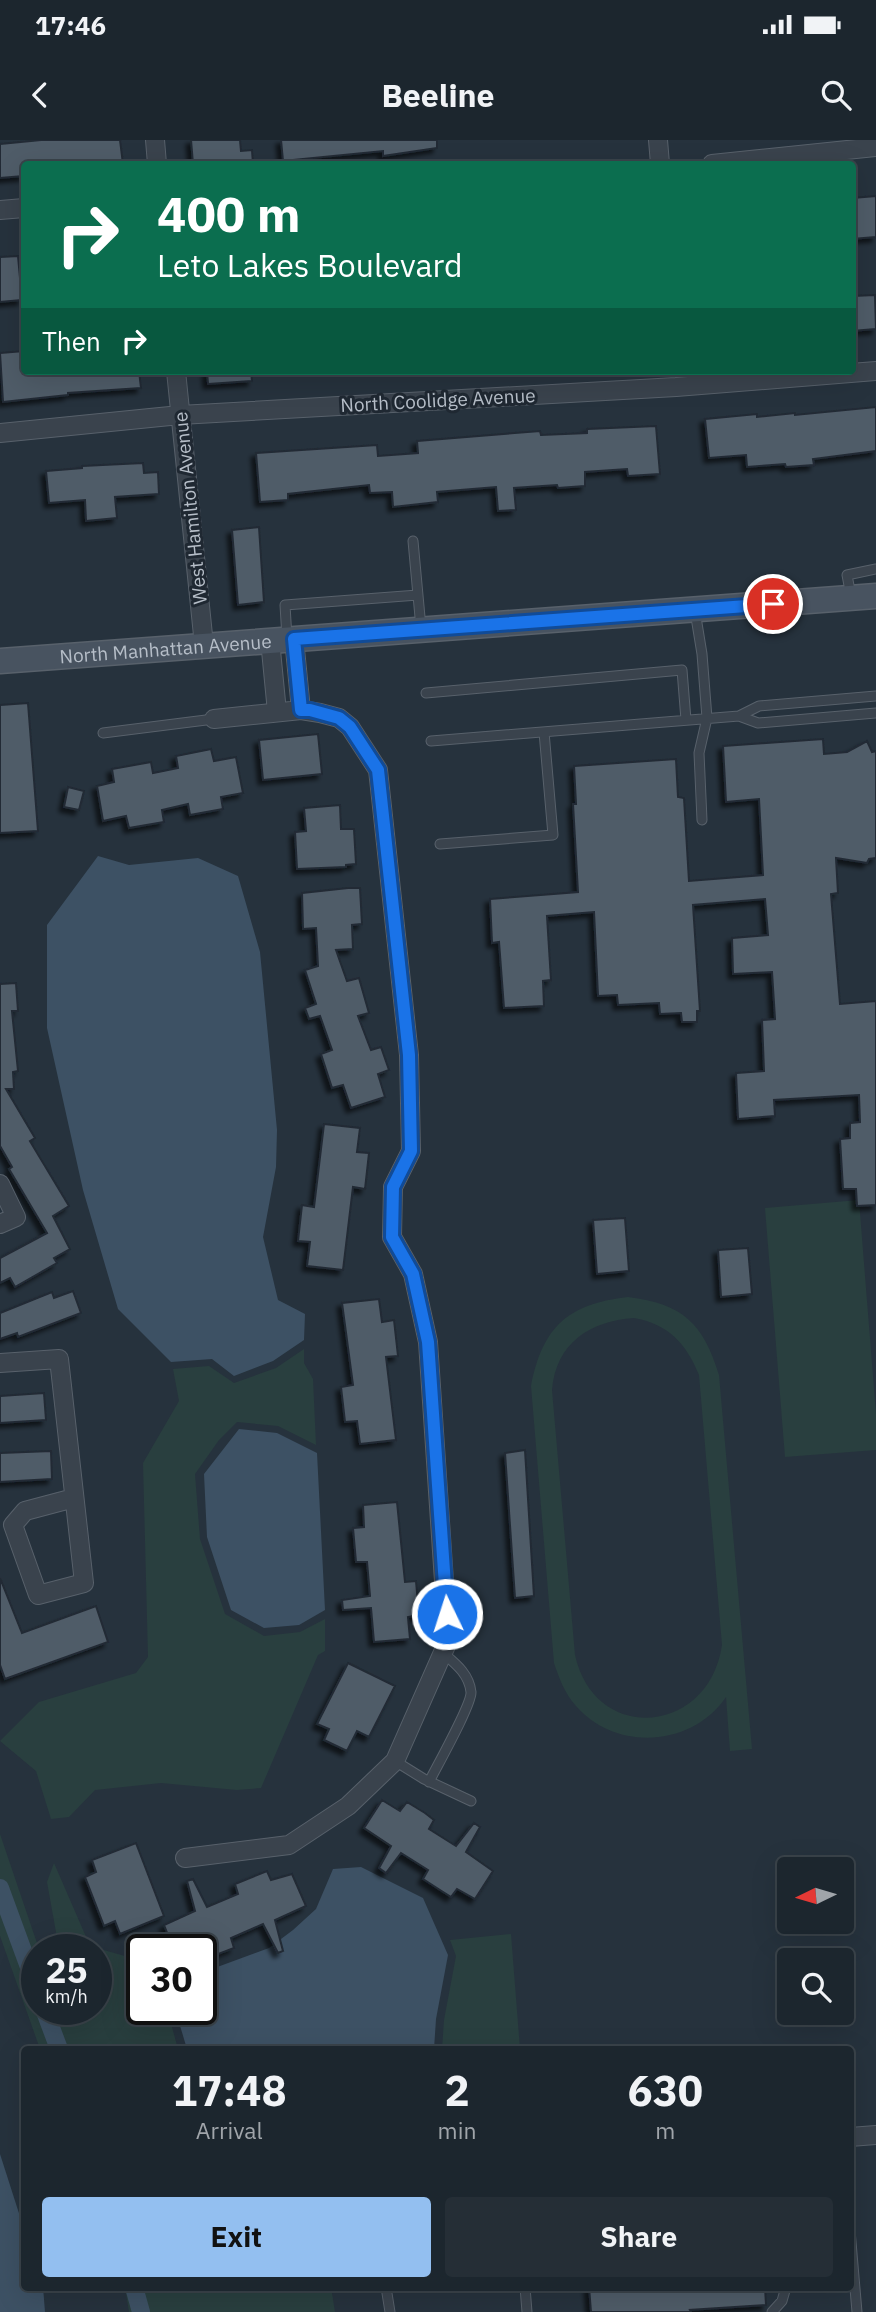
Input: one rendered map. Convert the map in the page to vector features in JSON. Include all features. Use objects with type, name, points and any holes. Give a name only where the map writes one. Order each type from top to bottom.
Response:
[{"type":"street","points":[[155,140],[157,161]]},
{"type":"street","points":[[658,140],[660,161]]},
{"type":"street","points":[[741,161],[876,147]]},
{"type":"street","points":[[0,210],[21,208]]},
{"type":"street","name":"North Coolidge Avenue","points":[[856,372],[876,371]]},
{"type":"street","name":"West Hamilton Avenue","points":[[176,375],[204,645]]},
{"type":"street","name":"North Coolidge Avenue","points":[[0,433],[180,415],[675,379],[776,375]]},
{"type":"street","name":"North Manhattan Avenue","points":[[0,661],[876,596]]},
{"type":"street","points":[[284,639],[301,710]]},
{"type":"street","points":[[277,712],[284,639]]},
{"type":"street","points":[[185,1858],[289,1846],[348,1807],[395,1761],[449,1641],[428,1342],[413,1274],[392,1237],[393,1187],[411,1151],[409,1055],[378,770],[350,727],[339,718],[301,710],[214,719]]},
{"type":"street","points":[[0,1184],[16,1217],[0,1224]]},
{"type":"street","points":[[0,1363],[59,1359],[74,1498],[83,1583],[38,1595],[13,1525],[26,1511],[74,1498]]},
{"type":"street","points":[[854,2137],[876,2135]]},
{"type":"lane","points":[[413,541],[421,630]]},
{"type":"lane","points":[[851,598],[847,575],[876,569]]},
{"type":"lane","points":[[284,639],[285,605],[418,595]]},
{"type":"lane","points":[[695,609],[707,718],[699,753],[702,820]]},
{"type":"lane","points":[[426,693],[682,670],[686,720]]},
{"type":"lane","points":[[431,741],[739,716],[759,706],[876,696]]},
{"type":"lane","points":[[739,716],[758,723],[876,713]]},
{"type":"lane","points":[[103,733],[214,719]]},
{"type":"lane","points":[[440,844],[553,835],[544,732]]},
{"type":"lane","points":[[429,1782],[471,1695],[467,1678],[457,1664],[443,1653]]},
{"type":"lane","points":[[395,1761],[429,1782],[471,1801]]},
{"type":"lane","points":[[854,2266],[858,2312]]},
{"type":"lane","points":[[386,2291],[390,2312]]},
{"type":"lane","points":[[525,2291],[527,2312]]},
{"type":"lane","points":[[772,2312],[782,2301],[785,2291]]},
{"type":"green space","points":[[859,1200],[876,1414],[876,1450],[785,1457],[765,1208]]},
{"type":"green space","points":[[628,1297],[647,1300],[677,1311],[698,1329],[719,1375],[752,1749],[730,1751],[726,1697],[711,1714],[694,1726],[674,1734],[653,1738],[632,1737],[612,1731],[593,1721],[576,1706],[560,1680],[554,1663],[531,1386],[536,1365],[551,1333],[574,1312],[607,1300]],"holes":[[[634,1318],[666,1330],[682,1344],[699,1375],[722,1645],[713,1675],[696,1697],[675,1711],[651,1718],[627,1715],[605,1704],[587,1684],[575,1655],[552,1390],[560,1359],[578,1338],[603,1324],[618,1320]]]},
{"type":"green space","points":[[304,1349],[304,1363],[313,1379],[316,1445],[278,1426],[237,1422],[219,1440],[195,1474],[200,1539],[225,1614],[264,1636],[300,1632],[325,1619],[325,1651],[318,1655],[261,1788],[237,1790],[161,1783],[95,1790],[69,1817],[51,1819],[36,1771],[0,1741],[39,1702],[136,1673],[148,1657],[143,1463],[179,1401],[173,1369],[209,1366],[234,1383],[276,1368]]},
{"type":"green space","points":[[0,1834],[34,1934],[21,1934],[21,1995],[0,1936]]},
{"type":"green space","points":[[54,1863],[85,1934],[56,1934],[47,1882]]},
{"type":"green space","points":[[511,1934],[520,2046],[442,2046],[444,2020],[456,1956],[450,1940]]},
{"type":"green space","points":[[112,1952],[126,1956],[126,2025],[171,2025],[177,2046],[39,2046],[32,2025],[112,2025]]},
{"type":"green space","points":[[126,2291],[332,2291],[335,2312],[129,2312]]},
{"type":"water","points":[[98,856],[129,865],[198,858],[238,876],[260,952],[277,1130],[276,1167],[263,1237],[278,1300],[305,1314],[304,1340],[273,1361],[234,1376],[212,1359],[171,1362],[118,1309],[83,1190],[47,1028],[47,925]]},
{"type":"water","points":[[239,1429],[277,1433],[317,1453],[325,1610],[299,1625],[264,1628],[231,1610],[207,1537],[204,1474]]},
{"type":"water","points":[[361,1867],[423,1898],[448,1955],[436,2019],[434,2046],[186,2046],[180,2025],[217,2025],[217,1967],[269,1948],[316,1909],[333,1869]]},
{"type":"water","points":[[0,2154],[21,2220],[21,2291],[43,2291],[45,2312],[0,2312]]},
{"type":"building","points":[[41,140],[120,140],[123,161],[21,161],[21,176],[0,178],[0,144]]},
{"type":"building","points":[[191,140],[240,140],[241,151],[252,150],[253,161],[193,161]]},
{"type":"building","points":[[281,140],[437,140],[437,148],[383,156],[383,151],[283,161]]},
{"type":"building","points":[[876,196],[876,237],[856,239],[856,198]]},
{"type":"building","points":[[18,256],[21,300],[0,302],[0,257]]},
{"type":"building","points":[[875,295],[876,329],[856,331],[856,296]]},
{"type":"building","points":[[21,351],[21,375],[139,375],[141,388],[68,393],[3,402],[0,353]]},
{"type":"building","points":[[207,375],[251,375],[252,381],[208,384]]},
{"type":"building","points":[[876,407],[876,451],[813,459],[814,465],[786,467],[785,464],[747,467],[746,455],[709,458],[705,419],[757,414],[757,417],[795,415]]},
{"type":"building","points":[[656,426],[660,474],[628,476],[627,469],[585,472],[585,486],[514,488],[516,510],[498,511],[496,487],[437,492],[438,502],[393,507],[392,492],[370,493],[369,485],[288,494],[288,500],[260,502],[256,453],[377,445],[378,456],[418,453],[417,441],[540,431],[541,435],[587,433],[587,429]]},
{"type":"building","points":[[143,463],[144,473],[158,472],[159,494],[115,497],[117,518],[86,521],[85,500],[49,503],[46,471]]},
{"type":"building","points":[[259,527],[264,602],[238,605],[232,530]]},
{"type":"building","points":[[28,703],[38,831],[0,833],[0,705]]},
{"type":"building","points":[[318,734],[322,774],[263,780],[259,740]]},
{"type":"building","points":[[823,739],[824,754],[847,752],[867,741],[872,752],[876,751],[876,858],[869,859],[867,863],[836,858],[838,893],[831,894],[840,1004],[876,1001],[876,1205],[857,1206],[856,1189],[843,1189],[840,1139],[850,1138],[850,1123],[860,1122],[859,1095],[774,1100],[775,1116],[738,1119],[736,1073],[764,1071],[762,1020],[775,1019],[772,972],[733,974],[732,938],[768,935],[765,899],[693,905],[700,1011],[697,1011],[697,1022],[682,1022],[681,1013],[660,1014],[659,1003],[618,1005],[617,995],[598,996],[594,912],[547,916],[551,980],[543,981],[544,1006],[504,1008],[499,942],[492,943],[490,899],[578,892],[573,804],[576,804],[574,766],[676,759],[678,797],[684,798],[689,881],[763,875],[759,799],[726,802],[723,746]]},
{"type":"building","points":[[211,749],[214,761],[236,757],[243,793],[221,797],[223,809],[190,815],[188,804],[162,810],[164,822],[129,828],[126,816],[103,821],[97,786],[114,782],[112,769],[151,762],[153,773],[178,768],[176,756]]},
{"type":"building","points":[[68,787],[84,791],[79,810],[64,807]]},
{"type":"building","points":[[340,805],[341,829],[354,829],[356,864],[346,867],[297,869],[295,832],[306,831],[304,808]]},
{"type":"building","points":[[360,888],[362,924],[352,925],[353,949],[336,950],[347,981],[359,978],[369,1013],[358,1016],[371,1050],[381,1047],[389,1070],[378,1074],[385,1097],[351,1108],[343,1085],[332,1088],[321,1054],[332,1050],[320,1016],[309,1019],[305,1008],[316,1004],[305,970],[318,966],[316,928],[303,929],[302,893]]},
{"type":"building","points":[[16,983],[18,1011],[12,1011],[18,1071],[13,1072],[14,1089],[6,1089],[35,1138],[30,1141],[69,1206],[53,1216],[70,1249],[54,1258],[57,1263],[15,1287],[10,1278],[0,1283],[0,1258],[47,1233],[9,1169],[12,1167],[0,1146],[0,984]]},
{"type":"building","points":[[324,1124],[360,1128],[357,1152],[369,1153],[365,1189],[353,1187],[343,1270],[307,1266],[310,1242],[298,1241],[302,1205],[314,1207]]},
{"type":"building","points":[[625,1218],[629,1271],[597,1274],[593,1220]]},
{"type":"building","points":[[748,1248],[752,1294],[721,1297],[718,1250]]},
{"type":"building","points":[[73,1291],[81,1313],[18,1337],[17,1333],[0,1339],[0,1313],[52,1292],[54,1298]]},
{"type":"building","points":[[379,1299],[382,1322],[394,1320],[398,1356],[386,1357],[396,1440],[360,1444],[357,1421],[345,1422],[341,1387],[353,1385],[342,1303]]},
{"type":"building","points":[[44,1393],[46,1420],[0,1423],[0,1396]]},
{"type":"building","points":[[525,1450],[534,1596],[515,1598],[505,1453]]},
{"type":"building","points":[[51,1451],[52,1479],[0,1482],[0,1453]]},
{"type":"building","points":[[397,1502],[405,1582],[416,1581],[419,1615],[408,1617],[410,1639],[374,1642],[371,1608],[343,1610],[342,1600],[370,1596],[367,1562],[356,1562],[353,1528],[364,1527],[363,1505]]},
{"type":"building","points":[[0,1578],[22,1633],[96,1606],[108,1642],[5,1679],[0,1665]]},
{"type":"building","points":[[348,1663],[395,1686],[369,1737],[357,1731],[347,1751],[324,1740],[329,1729],[317,1724]]},
{"type":"building","points":[[382,1800],[400,1811],[407,1802],[425,1813],[434,1820],[429,1829],[456,1846],[474,1823],[480,1827],[466,1852],[493,1871],[475,1899],[457,1889],[451,1897],[423,1879],[428,1870],[401,1853],[386,1873],[379,1868],[391,1846],[364,1828]]},
{"type":"building","points":[[136,1843],[164,1916],[120,1934],[115,1921],[104,1926],[85,1877],[96,1872],[92,1860]]},
{"type":"building","points":[[267,1871],[271,1880],[292,1874],[306,1906],[275,1920],[283,1951],[278,1953],[263,1924],[231,1938],[234,1948],[217,1955],[217,1934],[168,1934],[164,1925],[195,1911],[187,1881],[193,1879],[207,1907],[238,1894],[235,1884]]},
{"type":"building","points":[[589,2291],[765,2291],[766,2305],[690,2310],[691,2312],[591,2312]]},
{"type":"waterway","points":[[0,1888],[21,1945]]},
{"type":"waterway","points":[[50,2025],[58,2046]]},
{"type":"waterway","points":[[135,2291],[141,2312]]},
{"type":"route","points":[[447,1614],[428,1342],[413,1274],[392,1237],[393,1187],[411,1151],[409,1055],[378,770],[350,727],[339,718],[301,710],[294,639],[773,604]]}]
